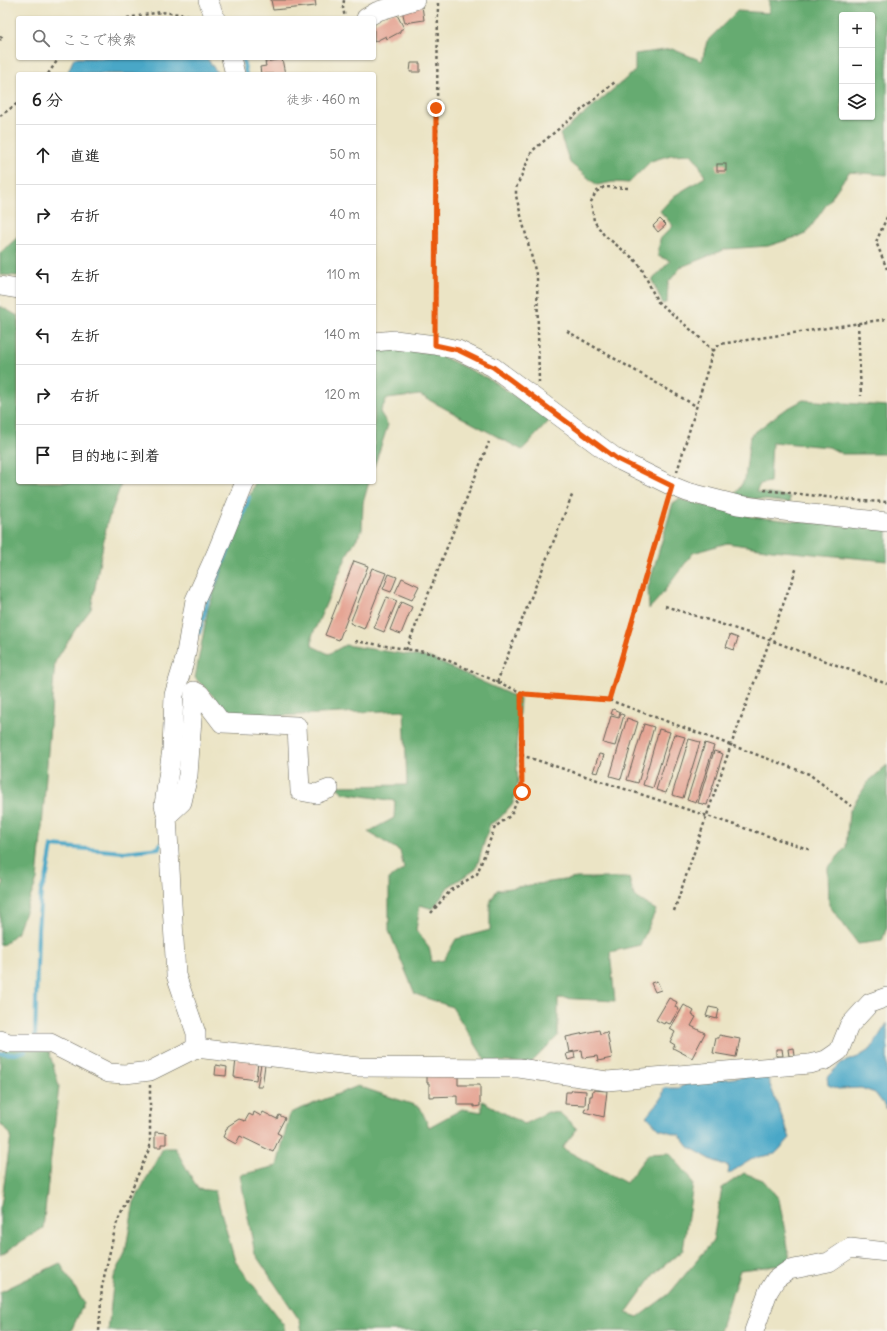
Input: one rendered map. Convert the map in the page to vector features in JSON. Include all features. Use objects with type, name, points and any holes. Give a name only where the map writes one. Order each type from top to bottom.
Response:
[{"type":"street","points":[[208,0],[214,16]]},
{"type":"street","points":[[369,16],[378,11],[415,0]]},
{"type":"street","points":[[0,286],[16,289]]},
{"type":"street","points":[[376,342],[395,340],[435,345],[458,350],[493,367],[617,459],[687,492],[738,505],[783,512],[887,522]]},
{"type":"street","points":[[196,1048],[196,1033],[176,975],[167,816],[164,805],[172,749],[174,695],[185,659],[195,600],[216,554],[244,484]]},
{"type":"street","points":[[167,816],[182,802],[188,775],[194,691],[200,694],[222,724],[297,726],[300,791],[316,794],[329,789]]},
{"type":"street","points":[[0,1040],[9,1043],[50,1043],[109,1073],[125,1074],[150,1071],[196,1048],[358,1067],[520,1068],[607,1081],[809,1064],[826,1060],[839,1051],[849,1026],[870,1003],[887,997]]},
{"type":"street","points":[[754,1331],[768,1292],[776,1279],[789,1270],[829,1262],[850,1248],[887,1252]]},
{"type":"path","points":[[344,0],[345,16]]},
{"type":"path","points":[[435,345],[438,0]]},
{"type":"path","points":[[139,16],[162,12],[189,16]]},
{"type":"path","points":[[0,36],[2,38],[0,40]]},
{"type":"path","points":[[49,72],[58,60]]},
{"type":"path","points":[[536,399],[539,389],[536,278],[516,196],[516,188],[532,151],[616,82]]},
{"type":"path","points":[[0,116],[16,105]]},
{"type":"path","points":[[628,188],[604,187],[596,192],[591,202],[594,221],[604,236],[634,259],[641,267],[657,302],[697,335],[712,351]]},
{"type":"path","points":[[887,217],[876,242],[887,269]]},
{"type":"path","points":[[609,700],[712,351],[720,344],[887,319]]},
{"type":"path","points":[[858,323],[861,396]]},
{"type":"path","points":[[567,331],[696,406]]},
{"type":"path","points":[[406,650],[489,442]]},
{"type":"path","points":[[764,490],[862,501],[887,502]]},
{"type":"path","points":[[497,682],[573,493]]},
{"type":"path","points":[[674,911],[731,745],[797,567]]},
{"type":"path","points":[[665,606],[770,640],[887,684]]},
{"type":"path","points":[[355,641],[432,653],[525,694],[609,700],[809,774],[851,806]]},
{"type":"path","points":[[432,913],[450,890],[477,874],[495,826],[512,815],[522,792],[521,693]]},
{"type":"path","points":[[521,756],[811,850]]},
{"type":"path","points":[[99,1331],[102,1286],[116,1225],[150,1148],[150,1071]]},
{"type":"green space","points":[[769,0],[887,0],[887,175],[849,172],[806,234],[768,246],[726,249],[681,267],[668,283],[667,302],[663,304],[652,280],[670,261],[658,256],[660,239],[673,226],[660,211],[674,196],[705,177],[698,162],[691,154],[671,155],[651,161],[629,183],[613,182],[597,185],[570,163],[560,134],[635,71],[635,54],[672,49],[702,61],[707,41],[737,11],[769,13]]},
{"type":"green space","points":[[16,239],[16,276],[0,275],[0,253]]},
{"type":"green space","points":[[0,306],[16,315],[16,484],[121,484],[107,523],[91,609],[75,630],[55,662],[37,880],[17,933],[4,944],[0,945],[0,893],[4,881],[0,880]]},
{"type":"green space","points":[[393,349],[435,353],[491,380],[550,420],[522,450],[420,395],[387,399],[380,412],[388,425],[376,461],[376,351]]},
{"type":"green space","points":[[803,400],[887,406],[887,454],[842,454],[829,447],[772,442],[770,482],[760,484],[756,492],[790,497],[789,503],[734,496],[745,479],[750,436],[781,412]]},
{"type":"green space","points":[[254,484],[368,484],[363,503],[362,530],[349,551],[312,636],[312,646],[329,654],[345,645],[430,658],[520,699],[516,749],[518,783],[513,803],[499,819],[490,824],[476,869],[448,887],[433,909],[420,905],[416,930],[429,947],[432,962],[444,960],[456,939],[490,930],[490,902],[497,890],[577,878],[629,878],[634,896],[656,910],[640,945],[610,952],[615,1001],[558,998],[558,1036],[531,1063],[486,1061],[452,1007],[415,994],[389,931],[389,879],[404,869],[400,851],[368,832],[394,818],[395,801],[344,793],[335,786],[407,785],[404,710],[235,718],[195,678],[208,609]]},
{"type":"green space","points":[[679,499],[753,517],[887,530],[887,561],[772,550],[727,543],[693,553],[649,609],[648,588],[673,503]]},
{"type":"green space","points":[[887,765],[887,927],[882,941],[858,944],[829,905],[828,868],[846,847],[849,812],[868,782]]},
{"type":"green space","points":[[7,1046],[49,1051],[59,1086],[43,1228],[0,1255],[0,1207],[11,1135],[0,1123],[0,1054]]},
{"type":"green space","points":[[358,1086],[420,1107],[429,1127],[462,1109],[482,1112],[482,1101],[524,1124],[548,1112],[560,1113],[577,1129],[562,1148],[626,1183],[648,1154],[669,1153],[690,1177],[693,1184],[683,1250],[654,1274],[626,1313],[638,1317],[669,1294],[713,1241],[722,1188],[744,1173],[763,1180],[779,1199],[791,1264],[740,1270],[720,1331],[302,1331],[300,1321],[255,1254],[240,1175],[277,1166],[290,1113]]},
{"type":"green space","points":[[163,1148],[175,1148],[198,1189],[215,1191],[235,1261],[284,1326],[284,1331],[108,1331],[114,1277],[125,1254],[134,1202]]},
{"type":"green space","points":[[60,1263],[84,1303],[71,1331],[0,1331],[0,1292]]},
{"type":"water","points":[[73,60],[208,60],[217,72],[68,72]]},
{"type":"water","points":[[887,1023],[887,1109],[875,1093],[861,1088],[838,1089],[828,1085],[827,1077],[841,1063],[858,1057],[871,1049]]},
{"type":"water","points":[[766,1074],[790,1138],[775,1154],[754,1158],[728,1174],[729,1167],[712,1160],[689,1147],[680,1135],[659,1129],[647,1116],[662,1098],[664,1088],[678,1088],[686,1084]]},
{"type":"building","points":[[271,0],[315,0],[316,6],[273,10]]},
{"type":"building","points":[[422,6],[424,20],[405,23],[402,10]]},
{"type":"building","points":[[395,11],[404,28],[387,39],[386,36],[376,41],[376,22]]},
{"type":"building","points":[[282,60],[285,72],[261,72],[260,67],[266,66],[265,62]]},
{"type":"building","points":[[411,63],[420,63],[420,72],[410,72]]},
{"type":"building","points":[[717,164],[726,164],[726,171],[717,171]]},
{"type":"building","points":[[660,219],[666,225],[658,232],[653,226]]},
{"type":"building","points":[[354,561],[368,566],[339,640],[325,635]]},
{"type":"building","points":[[372,568],[386,573],[364,629],[350,623]]},
{"type":"building","points":[[389,574],[397,577],[391,592],[383,589]]},
{"type":"building","points":[[402,578],[419,586],[412,600],[395,593]]},
{"type":"building","points":[[387,597],[397,601],[384,632],[374,628]]},
{"type":"building","points":[[401,602],[412,607],[401,634],[390,630]]},
{"type":"building","points":[[730,635],[738,638],[734,650],[726,647]]},
{"type":"building","points":[[613,709],[620,712],[619,716],[611,714]]},
{"type":"building","points":[[621,714],[624,715],[615,746],[603,743],[611,716],[619,718]]},
{"type":"building","points":[[627,718],[638,722],[621,779],[610,776]]},
{"type":"building","points":[[644,724],[654,727],[638,783],[627,780]]},
{"type":"building","points":[[659,729],[670,732],[653,788],[643,785]]},
{"type":"building","points":[[674,734],[685,737],[666,793],[656,790]]},
{"type":"building","points":[[689,739],[700,742],[683,798],[672,795]]},
{"type":"building","points":[[705,743],[714,746],[696,803],[687,800]]},
{"type":"building","points":[[714,751],[723,754],[707,805],[698,803]]},
{"type":"building","points":[[599,754],[604,755],[598,773],[593,772]]},
{"type":"building","points":[[657,981],[661,990],[655,992],[651,983]]},
{"type":"building","points":[[669,998],[677,1002],[675,1007],[679,1009],[670,1024],[665,1022],[664,1024],[656,1020]]},
{"type":"building","points":[[684,1005],[694,1011],[692,1015],[696,1017],[691,1026],[705,1033],[692,1058],[673,1048],[675,1045],[670,1042],[675,1032],[670,1029]]},
{"type":"building","points":[[709,1007],[719,1009],[717,1019],[706,1016]]},
{"type":"building","points":[[599,1030],[600,1034],[607,1032],[612,1058],[598,1061],[597,1056],[583,1058],[582,1050],[569,1052],[566,1037]]},
{"type":"building","points":[[719,1035],[740,1039],[736,1057],[713,1053],[716,1038],[719,1038]]},
{"type":"building","points":[[794,1048],[795,1056],[789,1056],[788,1049]]},
{"type":"building","points":[[776,1049],[782,1049],[783,1056],[776,1056]]},
{"type":"building","points":[[574,1052],[575,1058],[568,1060],[566,1054]]},
{"type":"building","points":[[236,1059],[258,1062],[256,1080],[234,1077]]},
{"type":"building","points":[[261,1064],[265,1065],[262,1087],[257,1087]]},
{"type":"building","points":[[216,1065],[227,1067],[226,1076],[215,1075]]},
{"type":"building","points":[[458,1075],[458,1085],[480,1085],[480,1106],[474,1107],[474,1105],[457,1105],[457,1096],[429,1097],[429,1083],[427,1083],[427,1076]]},
{"type":"building","points":[[572,1090],[586,1091],[585,1105],[565,1104],[566,1092],[571,1092]]},
{"type":"building","points":[[593,1090],[607,1091],[604,1117],[584,1112],[585,1108],[589,1109],[590,1096],[592,1096]]},
{"type":"building","points":[[254,1112],[261,1116],[263,1112],[277,1119],[279,1115],[285,1118],[277,1133],[281,1135],[273,1152],[240,1136],[236,1144],[223,1137],[228,1126],[239,1119],[245,1121],[249,1114],[253,1116]]},
{"type":"building","points":[[155,1132],[166,1133],[166,1144],[161,1144],[161,1147],[155,1147]]},
{"type":"waterway","points":[[243,60],[246,72]]},
{"type":"waterway","points":[[199,633],[208,599],[249,497]]},
{"type":"waterway","points":[[35,1037],[38,930],[41,891],[47,875],[52,846],[124,852],[159,848],[160,844]]},
{"type":"waterway","points":[[0,1053],[15,1054],[25,1051]]},
{"type":"route","points":[[436,108],[435,345],[458,350],[493,367],[617,459],[672,486],[609,700],[521,693],[522,792]]}]
